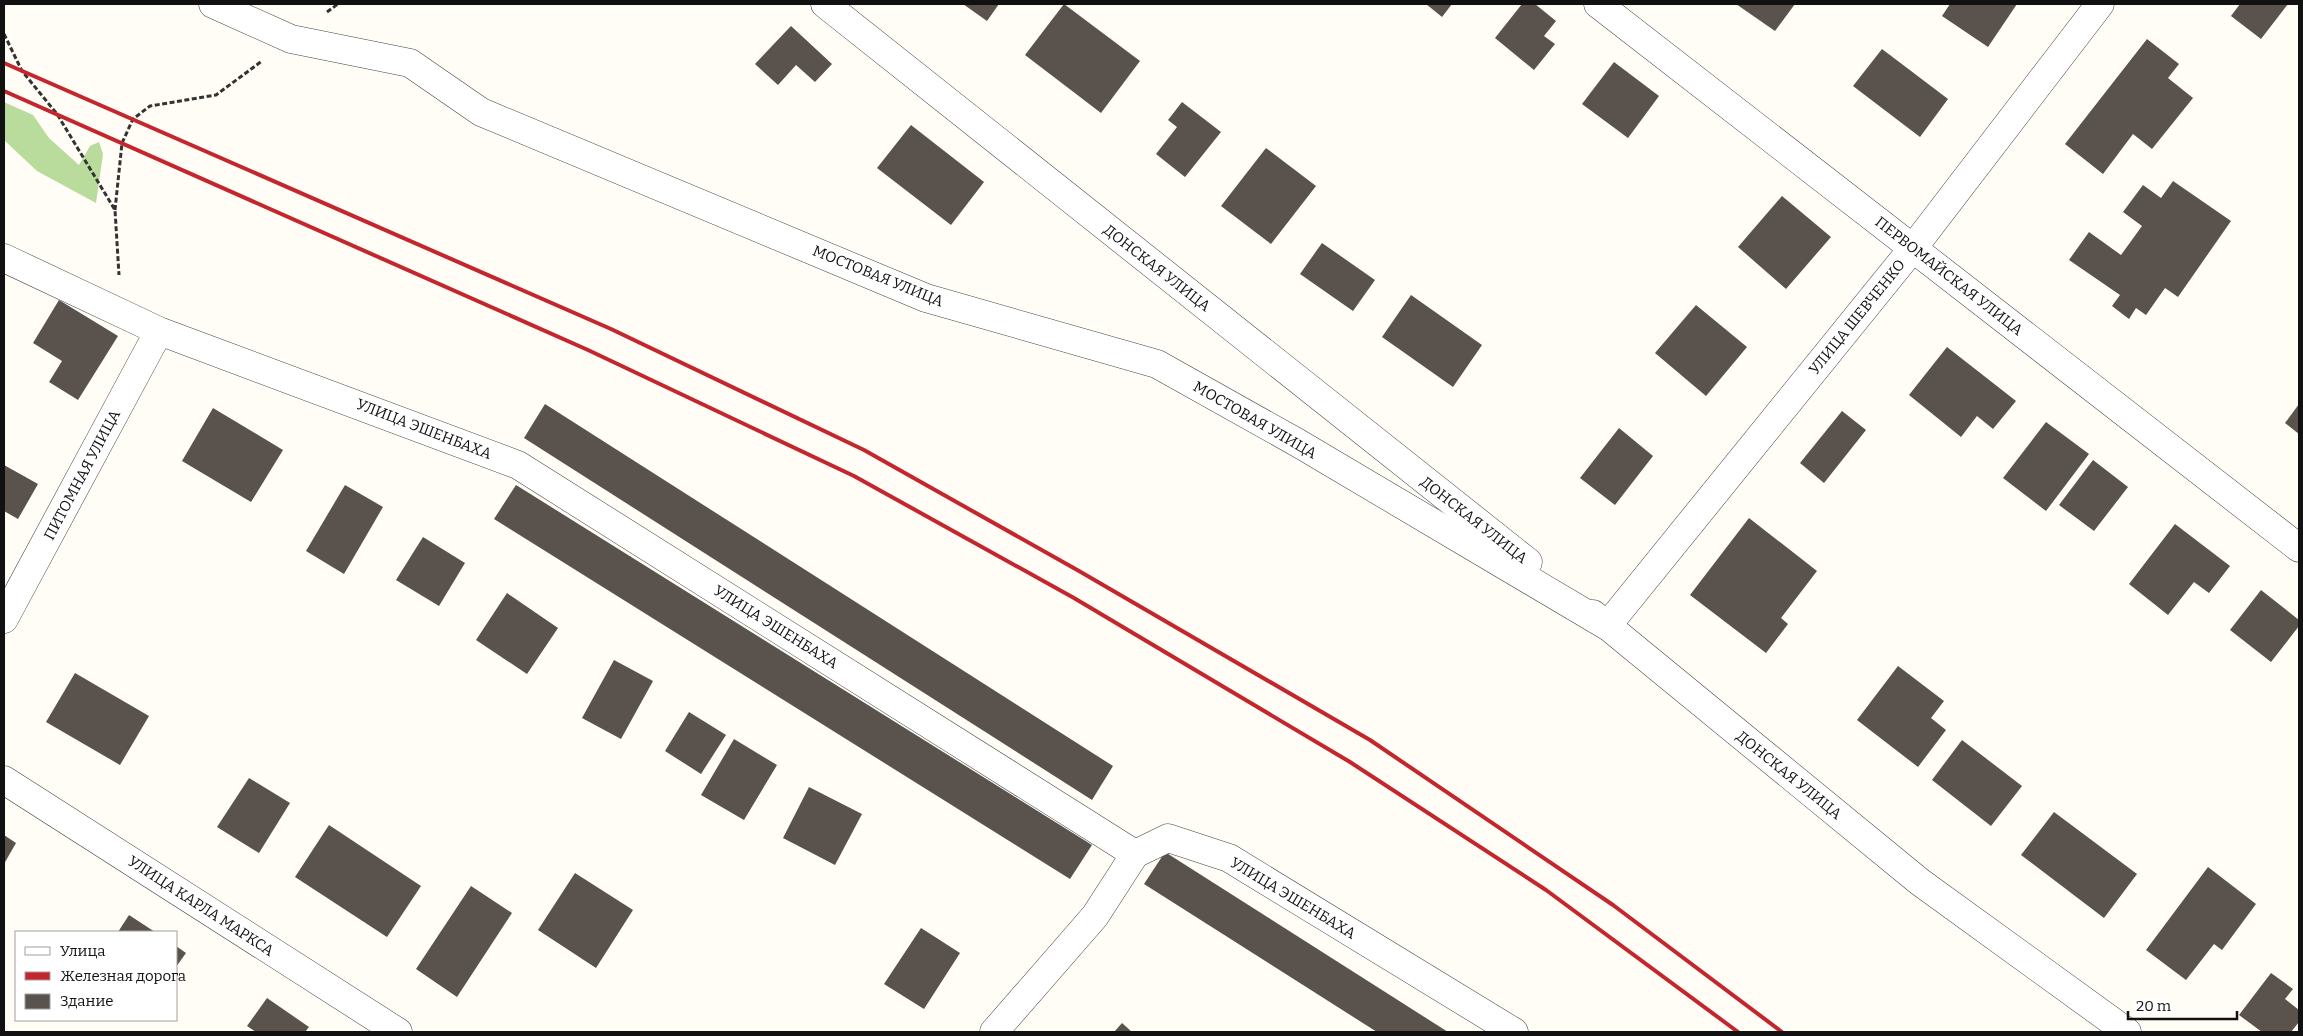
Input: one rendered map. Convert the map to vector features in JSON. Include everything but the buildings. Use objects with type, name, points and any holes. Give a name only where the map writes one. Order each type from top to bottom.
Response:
[{"type":"street","name":"МОСТОВАЯ УЛИЦА","points":[[213,4],[291,39],[410,63],[481,112],[926,298],[1157,364],[1607,626]]},
{"type":"street","name":"ДОНСКАЯ УЛИЦА","points":[[825,4],[1607,626],[1920,882],[2127,1032]]},
{"type":"street","name":"ПЕРВОМАЙСКАЯ УЛИЦА","points":[[1598,4],[2299,548]]},
{"type":"street","name":"УЛИЦА ШЕВЧЕНКО","points":[[1607,626],[1913,248],[2100,4]]},
{"type":"street","name":"УЛИЦА ЭШЕНБАХА","points":[[4,258],[159,331],[518,465],[1135,854],[1168,838],[1229,858],[1514,1032]]},
{"type":"street","name":"ПИТОМНАЯ УЛИЦА","points":[[4,619],[159,331]]},
{"type":"street","name":"УЛИЦА КАРЛА МАРКСА","points":[[4,780],[398,1032]]},
{"type":"street","points":[[994,1032],[1096,916],[1135,854]]},
{"type":"path","points":[[122,313],[115,210],[122,143],[133,119],[150,106],[216,94],[338,4]]},
{"type":"path","points":[[4,34],[22,71],[57,114],[115,210]]},
{"type":"green space","points":[[4,102],[33,115],[49,138],[79,165],[90,146],[99,142],[103,154],[96,203],[37,171],[4,140]]},
{"type":"railway","points":[[4,63],[611,329],[864,450],[1079,571],[1370,740],[1613,905],[1782,1032]]},
{"type":"railway","points":[[4,91],[588,350],[854,476],[1074,598],[1350,762],[1546,890],[1738,1032]]}]
